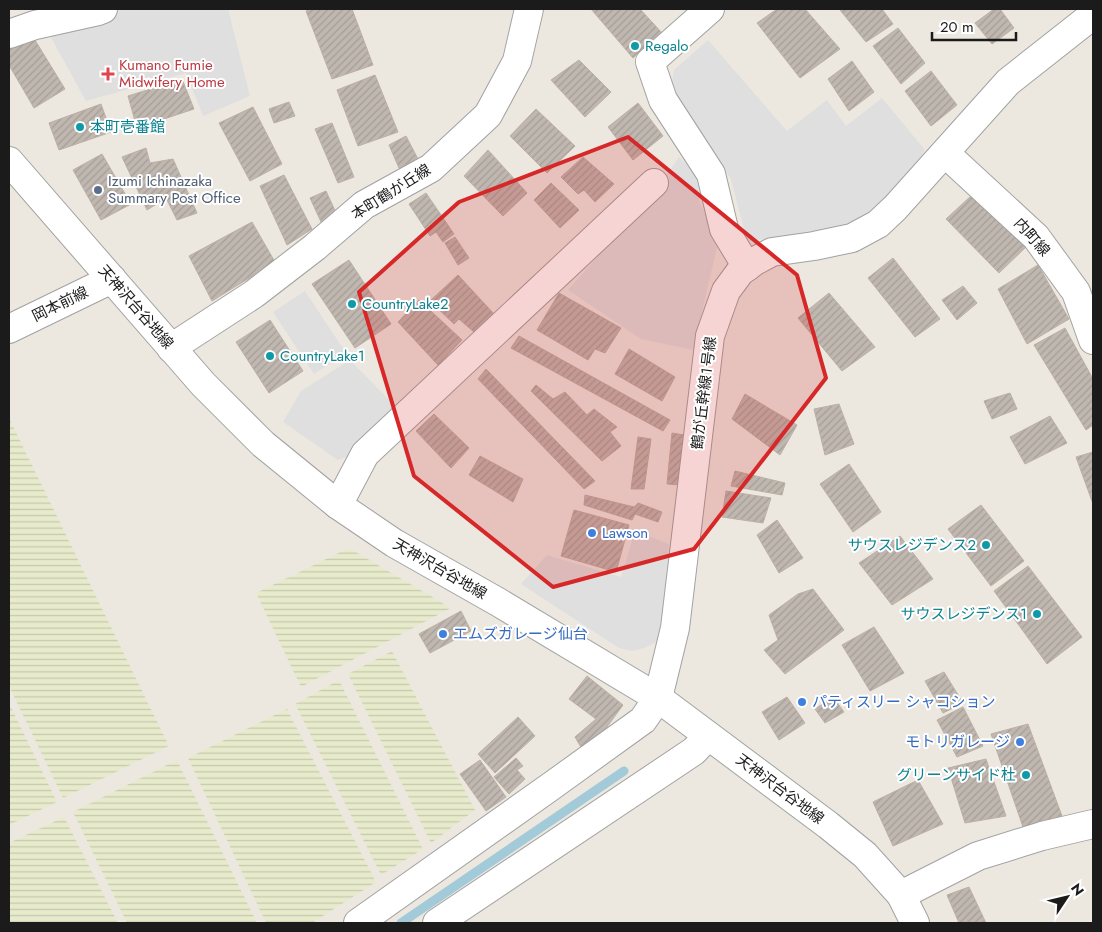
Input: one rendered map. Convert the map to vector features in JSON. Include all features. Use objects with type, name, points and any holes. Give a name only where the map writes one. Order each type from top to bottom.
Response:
[{"type":"street","points":[[9,34],[35,25],[103,9]]},
{"type":"street","name":"本町鶴が丘線","points":[[171,348],[254,294],[364,206],[431,168],[488,115],[517,61],[529,9]]},
{"type":"street","points":[[710,9],[650,62],[663,100],[711,174],[724,229],[747,267]]},
{"type":"street","name":"鶴が丘幹線１号線","points":[[658,698],[675,628],[710,336],[726,290],[740,272],[772,252],[852,238],[878,224],[895,208],[1008,82],[1093,15]]},
{"type":"street","name":"内町線","points":[[945,153],[1036,237],[1076,292],[1093,340]]},
{"type":"street","name":"天神沢台谷地線","points":[[9,161],[203,384],[263,444],[338,506],[394,543],[498,602],[658,698],[828,825],[865,855],[901,895],[915,923]]},
{"type":"street","points":[[338,506],[365,454],[654,184]]},
{"type":"street","name":"岡本前線","points":[[9,329],[112,279]]},
{"type":"street","points":[[358,923],[642,720],[658,698]]},
{"type":"street","points":[[437,923],[694,751],[708,736]]},
{"type":"street","points":[[901,895],[978,856],[1042,836],[1093,824]]},
{"type":"highlighted area","points":[[628,137],[797,275],[826,378],[694,549],[553,587],[414,476],[359,292],[459,202]]},
{"type":"green space","points":[[9,418],[169,746],[63,798],[9,686]]},
{"type":"green space","points":[[349,548],[451,608],[301,687],[256,593]]},
{"type":"green space","points":[[392,651],[475,810],[431,843],[348,674]]},
{"type":"green space","points":[[339,680],[423,849],[381,875],[295,704]]},
{"type":"green space","points":[[9,703],[57,802],[9,825]]},
{"type":"green space","points":[[287,709],[376,882],[312,923],[266,923],[188,758]]},
{"type":"green space","points":[[177,760],[257,923],[127,923],[73,812]]},
{"type":"green space","points":[[64,817],[118,923],[9,923],[9,843]]},
{"type":"shaded area","points":[[121,9],[228,9],[250,96],[203,116],[186,73],[86,101],[48,32],[114,14]]},
{"type":"shaded area","points":[[708,40],[787,131],[827,100],[846,126],[882,98],[925,150],[910,177],[859,226],[827,232],[747,241],[731,179],[671,87],[674,70]]},
{"type":"shaded area","points":[[679,157],[703,182],[699,202],[719,239],[693,350],[641,339],[568,290],[651,197]]},
{"type":"shaded area","points":[[305,291],[346,353],[314,374],[273,312]]},
{"type":"shaded area","points":[[350,360],[401,412],[362,451],[338,460],[283,422],[301,391]]},
{"type":"shaded area","points":[[635,531],[669,544],[663,630],[655,643],[632,651],[619,648],[521,584],[547,555],[621,577]]},
{"type":"building","points":[[312,9],[352,9],[373,65],[332,79],[306,11]]},
{"type":"building","name":"Regalo","points":[[591,9],[640,9],[662,33],[633,58]]},
{"type":"building","points":[[777,9],[805,9],[840,49],[800,78],[757,23]]},
{"type":"building","points":[[841,9],[882,9],[893,24],[866,42]]},
{"type":"building","points":[[994,9],[1000,9],[1014,28],[992,44],[975,23]]},
{"type":"building","points":[[898,28],[925,63],[901,84],[873,46]]},
{"type":"building","points":[[30,32],[65,89],[34,108],[9,65],[9,45]]},
{"type":"building","points":[[579,60],[611,92],[585,117],[551,80]]},
{"type":"building","points":[[852,61],[874,92],[849,111],[828,79]]},
{"type":"building","points":[[931,71],[957,105],[931,126],[905,91]]},
{"type":"building","points":[[375,75],[398,132],[358,146],[337,90]]},
{"type":"building","points":[[182,79],[194,109],[137,128],[128,96]]},
{"type":"building","points":[[289,102],[295,116],[274,123],[269,109]]},
{"type":"building","points":[[638,103],[663,136],[633,160],[608,127]]},
{"type":"building","name":"本町壱番館","points":[[101,104],[111,132],[59,150],[49,123]]},
{"type":"building","points":[[253,107],[282,164],[250,181],[219,123]]},
{"type":"building","points":[[536,109],[575,146],[547,173],[510,136]]},
{"type":"building","points":[[332,123],[354,177],[338,183],[315,129]]},
{"type":"building","points":[[406,136],[418,159],[399,168],[389,145]]},
{"type":"building","points":[[146,148],[150,163],[173,159],[197,213],[177,220],[166,198],[147,210],[122,157]]},
{"type":"building","points":[[488,150],[527,193],[503,216],[464,176]]},
{"type":"building","points":[[102,154],[131,204],[101,220],[73,170]]},
{"type":"building","points":[[583,157],[614,184],[595,202],[584,190],[578,194],[561,177]]},
{"type":"building","points":[[284,175],[312,229],[287,245],[260,186]]},
{"type":"building","points":[[551,183],[579,210],[560,228],[534,200]]},
{"type":"building","points":[[326,191],[338,217],[322,224],[310,198]]},
{"type":"building","points":[[426,193],[454,234],[443,242],[436,232],[430,236],[409,204]]},
{"type":"building","points":[[972,195],[1027,246],[999,273],[946,219]]},
{"type":"building","points":[[252,222],[275,262],[212,301],[189,256]]},
{"type":"building","points":[[455,237],[469,258],[458,265],[445,243]]},
{"type":"building","points":[[893,258],[940,319],[915,337],[868,278]]},
{"type":"building","name":"CountryLake2","points":[[349,260],[391,324],[355,348],[312,284]]},
{"type":"building","points":[[1038,265],[1069,319],[1027,344],[998,289]]},
{"type":"building","points":[[458,275],[494,314],[474,332],[459,319],[454,324],[430,301]]},
{"type":"building","points":[[963,286],[977,303],[957,320],[942,300]]},
{"type":"building","points":[[559,293],[621,328],[605,353],[595,349],[588,360],[537,330]]},
{"type":"building","points":[[829,293],[875,347],[842,371],[798,318]]},
{"type":"building","points":[[419,300],[462,340],[438,365],[398,322]]},
{"type":"building","name":"CountryLake1","points":[[270,320],[303,371],[269,393],[236,342]]},
{"type":"building","points":[[1065,328],[1093,379],[1093,425],[1086,430],[1034,345]]},
{"type":"building","points":[[519,336],[670,420],[663,431],[511,348]]},
{"type":"building","points":[[629,349],[675,377],[662,401],[615,374]]},
{"type":"building","points":[[486,369],[595,481],[584,489],[478,379]]},
{"type":"building","points":[[536,385],[553,399],[565,392],[587,415],[594,409],[617,427],[610,432],[621,446],[602,461],[531,391]]},
{"type":"building","points":[[1010,393],[1017,409],[992,419],[984,401]]},
{"type":"building","points":[[745,394],[797,425],[780,455],[732,419]]},
{"type":"building","points":[[839,404],[854,444],[825,455],[814,409]]},
{"type":"building","points":[[434,414],[469,448],[451,468],[416,431]]},
{"type":"building","points":[[1050,416],[1067,443],[1025,464],[1010,437]]},
{"type":"building","points":[[672,433],[684,435],[680,485],[667,484]]},
{"type":"building","points":[[638,437],[651,439],[644,489],[631,489]]},
{"type":"building","points":[[1093,452],[1093,504],[1076,457]]},
{"type":"building","points":[[480,456],[523,479],[513,502],[469,475]]},
{"type":"building","points":[[849,464],[881,512],[853,532],[820,484]]},
{"type":"building","points":[[735,471],[785,483],[782,495],[731,486]]},
{"type":"building","points":[[726,491],[771,498],[763,523],[722,517]]},
{"type":"building","points":[[585,495],[634,507],[638,503],[662,512],[658,522],[635,514],[632,520],[584,505]]},
{"type":"building","name":"サウスレジデンス2","points":[[981,505],[1024,561],[991,586],[948,529]]},
{"type":"building","points":[[574,510],[629,525],[616,572],[561,556]]},
{"type":"building","points":[[777,520],[803,558],[779,573],[757,535]]},
{"type":"building","points":[[900,536],[933,579],[892,605],[859,563]]},
{"type":"building","name":"サウスレジデンス1","points":[[1028,566],[1082,637],[1047,664],[994,591]]},
{"type":"building","points":[[813,589],[844,630],[785,674],[764,650],[778,640],[769,615],[798,594]]},
{"type":"building","points":[[461,611],[471,631],[430,653],[419,634]]},
{"type":"building","points":[[874,627],[904,673],[870,691],[842,645]]},
{"type":"building","points":[[944,672],[963,703],[943,713],[925,681]]},
{"type":"building","points":[[587,676],[623,705],[604,731],[582,749],[575,737],[596,719],[569,699]]},
{"type":"building","points":[[787,697],[805,723],[779,740],[762,712]]},
{"type":"building","points":[[833,697],[844,712],[825,723],[815,709]]},
{"type":"building","points":[[963,707],[983,746],[957,757],[937,720]]},
{"type":"building","points":[[518,717],[535,736],[495,773],[478,754]]},
{"type":"building","name":"グリーンサイド杜","points":[[1028,724],[1062,816],[1023,827],[991,734]]},
{"type":"building","points":[[516,758],[523,766],[517,770],[525,779],[509,794],[494,777]]},
{"type":"building","points":[[986,759],[1006,816],[965,823],[948,768]]},
{"type":"building","points":[[480,760],[506,797],[486,811],[460,774]]},
{"type":"building","points":[[918,780],[943,824],[893,846],[873,802]]},
{"type":"building","points":[[969,887],[986,923],[959,923],[947,895]]},
{"type":"waterway","points":[[401,923],[624,771]]},
{"type":"place","name":"Regalo","points":[[635,46]]},
{"type":"place","name":"Kumano Fumie Midwifery Home","points":[[108,74]]},
{"type":"place","name":"本町壱番館","points":[[80,127]]},
{"type":"place","name":"Izumi Ichinazaka Summary Post Office","points":[[98,190]]},
{"type":"place","name":"CountryLake2","points":[[352,304]]},
{"type":"place","name":"CountryLake1","points":[[270,356]]},
{"type":"place","name":"Lawson","points":[[592,533]]},
{"type":"place","name":"サウスレジデンス2","points":[[986,545]]},
{"type":"place","name":"サウスレジデンス1","points":[[1037,614]]},
{"type":"place","name":"エムズガレージ仙台","points":[[443,634]]},
{"type":"place","name":"パティスリー シャコション","points":[[802,702]]},
{"type":"place","name":"モトリガレージ","points":[[1020,742]]},
{"type":"place","name":"グリーンサイド杜","points":[[1026,775]]}]
